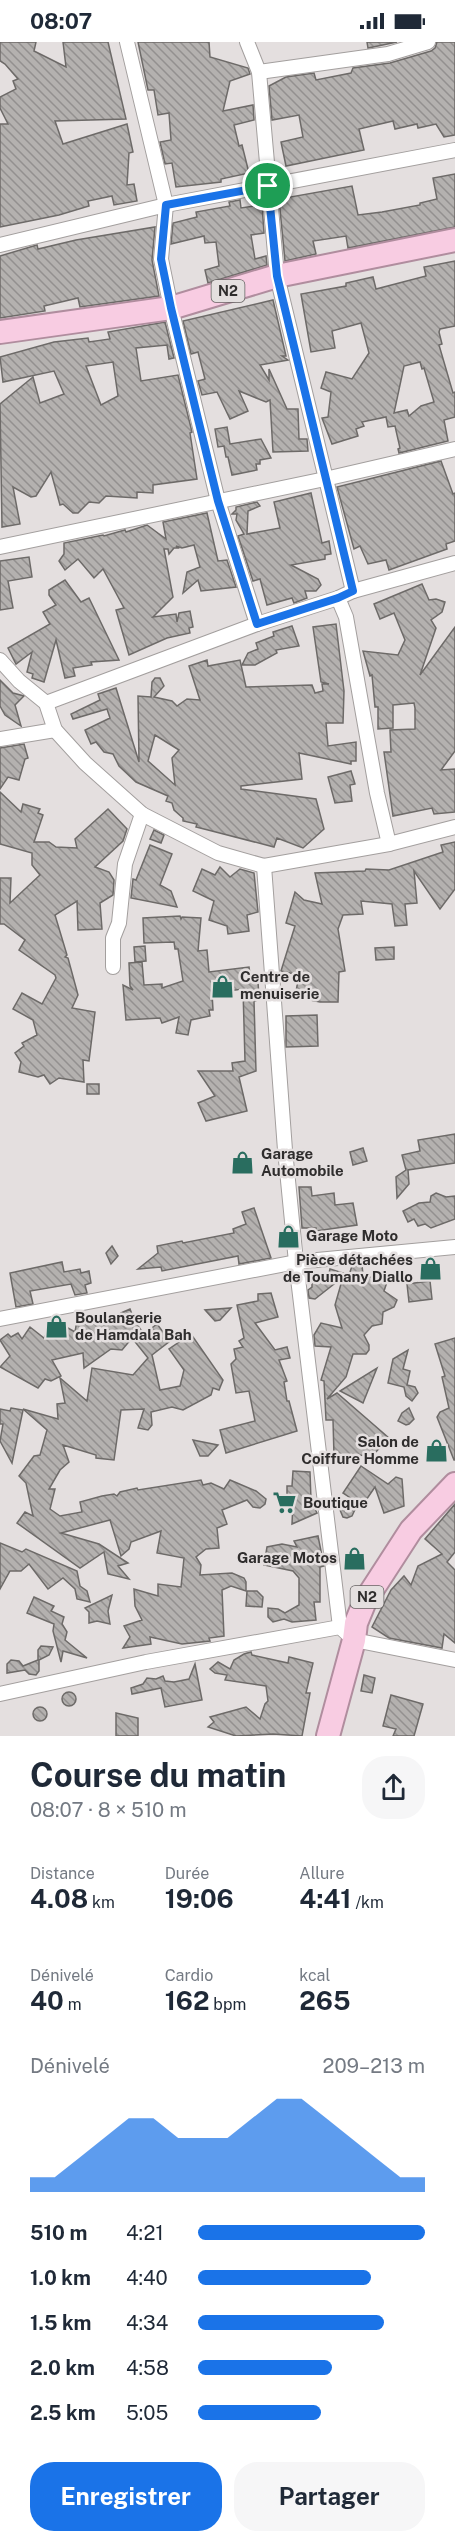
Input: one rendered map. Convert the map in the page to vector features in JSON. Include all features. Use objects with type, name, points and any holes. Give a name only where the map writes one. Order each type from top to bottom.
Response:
[{"type":"highway","name":"N2","points":[[0,332],[171,308],[277,276],[455,240]]},
{"type":"highway","name":"N2","points":[[328,1736],[347,1633],[356,1623],[376,1582],[411,1530],[455,1484]]},
{"type":"street","points":[[127,42],[166,205],[161,259],[171,308],[218,501],[257,624]]},
{"type":"street","points":[[247,42],[259,72],[277,276],[353,591]]},
{"type":"street","points":[[259,72],[388,54],[428,42]]},
{"type":"street","points":[[0,245],[166,205],[455,150]]},
{"type":"street","points":[[0,547],[325,479],[455,449]]},
{"type":"street","points":[[46,703],[257,624],[353,591],[455,563]]},
{"type":"street","points":[[338,598],[348,626],[377,794],[389,844]]},
{"type":"street","points":[[0,660],[19,681],[46,703],[55,730],[85,764],[142,814],[218,853],[264,866],[389,844],[455,827]]},
{"type":"street","points":[[0,739],[55,730]]},
{"type":"street","points":[[113,967],[113,938],[119,923],[125,864],[142,814]]},
{"type":"street","points":[[264,866],[285,1150],[296,1262],[347,1633]]},
{"type":"street","points":[[0,1319],[296,1262],[455,1247]]},
{"type":"street","points":[[0,1694],[146,1662],[347,1633],[455,1660]]},
{"type":"building","points":[[0,42],[36,42],[34,51],[66,67],[63,42],[108,42],[126,119],[55,121],[63,144],[127,124],[133,152],[129,153],[127,185],[134,184],[137,201],[114,205],[112,196],[88,201],[89,206],[59,215],[0,227],[0,124],[8,124],[0,108],[0,97],[16,89],[13,81],[18,79],[0,61]]},
{"type":"building","points":[[138,42],[209,42],[210,57],[248,68],[250,74],[230,81],[223,111],[253,105],[254,120],[234,125],[249,173],[221,179],[221,182],[176,187],[172,163],[165,164],[160,142],[171,140],[169,113],[158,115],[154,90],[148,90]]},
{"type":"building","points":[[367,42],[397,42],[368,48]]},
{"type":"building","points":[[437,42],[455,42],[455,135],[444,137],[436,124],[418,128],[417,124],[395,129],[393,121],[359,129],[364,150],[286,166],[281,142],[303,137],[299,115],[272,120],[269,86],[286,77],[314,73],[316,80],[351,73],[353,68],[390,63],[431,51]]},
{"type":"building","points":[[455,174],[455,227],[348,248],[346,236],[313,241],[316,254],[285,261],[279,199],[352,186],[358,215],[382,212],[420,205],[420,203],[437,199],[433,178]]},
{"type":"building","points":[[240,200],[241,208],[262,205],[264,233],[251,235],[255,259],[266,256],[267,265],[208,283],[205,270],[219,266],[216,242],[205,243],[204,236],[171,244],[173,223],[197,217],[196,212],[230,206],[229,202]]},
{"type":"building","points":[[155,227],[152,260],[159,296],[80,307],[78,298],[44,306],[45,311],[0,318],[0,256],[37,245],[38,249],[76,240]]},
{"type":"building","points":[[455,261],[455,326],[440,329],[439,332],[442,344],[439,345],[453,393],[455,392],[455,417],[444,420],[448,441],[399,453],[395,426],[388,427],[386,417],[362,422],[364,426],[356,429],[358,436],[332,444],[322,418],[328,417],[331,392],[321,388],[326,372],[352,379],[369,353],[361,323],[332,331],[335,348],[311,352],[301,294],[346,286],[346,283],[373,277],[376,289],[426,276],[424,267]],"holes":[[[420,362],[422,369],[424,368],[434,402],[421,406],[409,416],[407,410],[394,413],[404,366]]]},
{"type":"building","points":[[273,300],[286,356],[282,356],[288,360],[260,365],[269,380],[269,369],[287,409],[298,409],[299,439],[307,439],[308,451],[273,452],[270,400],[266,402],[239,391],[248,411],[230,419],[217,392],[202,395],[198,381],[205,379],[198,352],[191,354],[183,321]]},
{"type":"building","points":[[165,322],[174,358],[169,359],[167,345],[136,348],[141,381],[178,375],[192,432],[190,433],[197,479],[153,485],[153,493],[137,492],[137,498],[106,496],[99,503],[89,502],[78,513],[73,513],[63,504],[60,505],[51,472],[36,496],[31,497],[13,487],[20,524],[2,527],[0,404],[33,377],[40,403],[64,394],[54,371],[3,382],[0,357],[54,342],[88,338],[89,342],[110,339],[108,332]],"holes":[[[113,362],[118,396],[101,405],[86,366]]]},
{"type":"building","points":[[227,427],[230,444],[261,439],[271,458],[260,460],[260,464],[256,464],[257,470],[232,475],[224,446],[218,447],[215,429]]},
{"type":"building","points":[[441,461],[453,494],[455,493],[455,541],[446,544],[447,549],[389,570],[386,560],[368,564],[360,546],[354,549],[337,487]]},
{"type":"building","points":[[311,493],[322,543],[329,541],[331,554],[325,555],[325,559],[291,565],[318,579],[321,585],[316,591],[305,591],[307,598],[294,603],[292,598],[267,605],[260,579],[253,581],[238,536],[244,534],[236,520],[237,514],[232,514],[236,507],[257,502],[260,506],[248,511],[247,534],[280,528],[274,502]]},
{"type":"building","points":[[207,513],[218,561],[227,560],[236,587],[201,591],[198,580],[183,593],[187,572],[200,567],[194,545],[182,548],[176,546],[178,548],[174,548],[169,554],[168,549],[164,549],[173,597],[153,617],[176,614],[177,622],[179,613],[190,611],[193,627],[189,628],[190,633],[167,638],[129,655],[116,610],[124,608],[103,569],[94,578],[78,559],[65,570],[59,561],[64,554],[64,543],[125,530],[126,532],[147,525],[166,539],[163,522]]},
{"type":"building","points":[[29,557],[32,577],[8,581],[13,608],[0,610],[0,561]]},
{"type":"building","points":[[65,580],[81,602],[89,598],[119,660],[91,662],[92,665],[73,668],[75,676],[65,678],[56,640],[44,682],[32,678],[33,674],[27,672],[32,652],[16,664],[8,648],[50,624],[43,612],[56,605],[49,595],[49,590]]},
{"type":"building","points":[[422,584],[429,600],[436,599],[445,602],[442,612],[431,620],[436,628],[420,675],[455,627],[455,751],[441,770],[455,769],[455,812],[434,814],[432,808],[393,816],[384,752],[391,752],[390,730],[415,729],[415,708],[414,703],[393,705],[393,728],[378,729],[378,707],[375,707],[372,675],[370,676],[363,651],[398,655],[405,640],[394,613],[380,619],[374,604]]},
{"type":"building","points":[[336,624],[344,691],[343,723],[326,723],[328,746],[356,742],[356,761],[351,761],[351,764],[299,753],[302,779],[241,786],[241,789],[316,799],[324,829],[303,848],[277,838],[274,847],[196,827],[197,824],[183,821],[183,818],[174,810],[172,803],[166,801],[168,796],[136,782],[119,766],[113,754],[104,752],[96,742],[91,744],[85,730],[110,718],[107,709],[73,719],[71,714],[100,700],[98,694],[116,688],[139,762],[138,696],[151,697],[152,682],[155,678],[160,678],[164,686],[154,697],[172,701],[177,706],[187,699],[200,700],[189,666],[207,660],[208,666],[240,660],[246,687],[312,685],[315,693],[323,691],[322,684],[329,684],[321,682],[313,627]],"holes":[[[155,735],[179,750],[172,758],[175,785],[148,761]]]},
{"type":"building","points":[[292,626],[299,646],[276,650],[277,653],[255,665],[242,665],[248,653],[258,649],[256,643],[274,636],[273,632]]},
{"type":"building","points":[[0,680],[13,693],[24,696],[15,705],[21,726],[5,715],[0,706]]},
{"type":"building","points":[[24,744],[28,758],[25,759],[19,780],[8,777],[0,789],[0,748]]},
{"type":"building","points":[[351,771],[355,784],[350,785],[352,801],[335,803],[328,777]]},
{"type":"building","points":[[0,792],[21,812],[23,804],[40,809],[38,813],[43,815],[34,842],[49,842],[56,847],[77,848],[75,839],[108,809],[127,829],[123,841],[95,867],[109,872],[114,880],[113,895],[100,903],[102,929],[78,930],[77,901],[55,915],[67,955],[65,957],[68,958],[78,995],[72,1008],[95,1012],[89,1061],[83,1060],[84,1082],[59,1078],[50,1084],[44,1075],[38,1077],[19,1072],[21,1062],[15,1053],[24,1046],[22,1043],[37,1035],[33,1020],[13,1009],[22,993],[42,1004],[56,978],[19,950],[25,940],[4,924],[0,924],[0,878],[11,878],[10,903],[40,875],[32,865],[32,853],[0,844]]},
{"type":"building","points":[[154,830],[164,835],[161,843],[150,839]]},
{"type":"building","points":[[455,842],[455,889],[440,909],[414,871],[417,903],[405,904],[407,925],[395,926],[392,904],[361,901],[363,914],[343,915],[338,929],[345,971],[339,972],[338,1002],[320,1002],[295,997],[299,975],[281,971],[295,926],[286,923],[295,892],[304,900],[322,904],[315,873],[365,871],[366,869],[389,870],[443,852],[441,845]]},
{"type":"building","points":[[150,845],[172,854],[160,885],[171,891],[177,907],[131,898],[133,879],[136,880]]},
{"type":"building","points":[[220,867],[230,877],[240,869],[254,873],[258,912],[247,915],[249,931],[228,934],[227,926],[209,920],[214,901],[193,891],[202,869],[215,875]]},
{"type":"building","points":[[180,916],[181,919],[182,917],[201,918],[198,951],[207,950],[209,972],[249,967],[251,981],[258,981],[259,1000],[254,1001],[256,1071],[239,1077],[247,1111],[206,1121],[198,1103],[215,1096],[198,1071],[233,1071],[232,1063],[245,1061],[243,989],[212,993],[213,1010],[209,1010],[210,1016],[191,1020],[188,1035],[176,1033],[179,1017],[162,1023],[160,1018],[126,1020],[123,985],[133,990],[130,986],[129,963],[142,962],[144,985],[162,984],[162,988],[183,981],[178,949],[175,949],[174,942],[144,943],[143,918]]},
{"type":"building","points":[[145,946],[146,961],[135,962],[134,947]]},
{"type":"building","points":[[394,947],[394,959],[376,960],[375,948]]},
{"type":"building","points":[[317,1015],[318,1046],[286,1047],[286,1016]]},
{"type":"building","points":[[87,1084],[99,1084],[99,1094],[87,1094]]},
{"type":"building","points":[[455,1134],[455,1163],[408,1170],[409,1184],[397,1198],[396,1177],[406,1170],[402,1155],[420,1151],[418,1140]]},
{"type":"building","points":[[363,1148],[367,1161],[353,1165],[350,1152]]},
{"type":"building","points":[[299,1187],[311,1187],[312,1196],[334,1193],[335,1205],[353,1203],[357,1225],[316,1231],[316,1228],[302,1228]]},
{"type":"building","points":[[436,1193],[446,1197],[455,1196],[455,1219],[431,1228],[425,1224],[418,1226],[414,1219],[408,1222],[403,1211],[419,1203],[430,1202],[431,1196]]},
{"type":"building","points":[[254,1208],[271,1258],[239,1264],[238,1256],[162,1271],[161,1267],[138,1269],[158,1253],[157,1246],[234,1233],[233,1229],[246,1224],[242,1212]]},
{"type":"building","points":[[112,1246],[118,1256],[111,1264],[106,1253]]},
{"type":"building","points":[[62,1262],[64,1272],[80,1269],[81,1273],[89,1271],[91,1283],[85,1285],[87,1293],[75,1295],[71,1284],[30,1291],[33,1304],[16,1307],[10,1273]]},
{"type":"building","points":[[362,1265],[363,1275],[387,1282],[384,1291],[397,1300],[394,1307],[383,1312],[382,1324],[372,1326],[364,1335],[369,1350],[366,1354],[353,1354],[346,1377],[327,1399],[337,1393],[389,1438],[373,1455],[334,1456],[333,1420],[326,1420],[324,1381],[321,1380],[331,1347],[315,1346],[314,1335],[321,1323],[342,1328],[335,1305],[343,1277],[315,1299],[309,1298],[308,1290],[312,1287],[312,1278],[316,1275],[328,1277],[330,1269],[349,1275],[352,1266]]},
{"type":"building","points":[[430,1281],[432,1299],[409,1302],[407,1284]]},
{"type":"building","points":[[271,1293],[278,1317],[255,1323],[275,1350],[287,1347],[290,1358],[279,1360],[287,1381],[284,1382],[287,1401],[289,1401],[297,1431],[226,1453],[220,1430],[255,1421],[249,1391],[236,1393],[231,1364],[236,1359],[234,1349],[243,1347],[239,1341],[244,1338],[237,1305],[258,1301],[258,1294]]},
{"type":"building","points":[[231,1308],[220,1320],[215,1321],[205,1310]]},
{"type":"building","points":[[130,1309],[135,1322],[144,1334],[157,1324],[170,1341],[152,1355],[160,1390],[180,1386],[184,1370],[169,1349],[191,1334],[223,1380],[219,1390],[213,1388],[211,1395],[183,1410],[172,1407],[151,1412],[152,1425],[148,1430],[138,1428],[144,1409],[121,1410],[114,1460],[96,1458],[96,1455],[63,1445],[69,1462],[60,1470],[49,1489],[55,1489],[50,1509],[60,1516],[82,1512],[80,1502],[102,1496],[114,1494],[117,1496],[120,1492],[137,1488],[138,1490],[201,1480],[203,1485],[211,1483],[224,1489],[230,1480],[256,1491],[266,1499],[265,1504],[260,1508],[253,1507],[247,1500],[222,1510],[227,1524],[217,1528],[219,1548],[206,1549],[196,1557],[201,1565],[200,1575],[232,1573],[244,1578],[246,1582],[246,1591],[231,1586],[222,1590],[224,1636],[209,1638],[210,1641],[182,1644],[150,1637],[151,1644],[123,1648],[130,1637],[124,1626],[142,1620],[135,1606],[134,1589],[158,1596],[158,1584],[181,1587],[184,1558],[157,1553],[161,1531],[131,1542],[129,1549],[121,1556],[110,1520],[61,1533],[99,1544],[128,1563],[118,1566],[129,1579],[108,1574],[104,1552],[80,1568],[17,1523],[25,1512],[33,1516],[26,1483],[19,1476],[34,1456],[40,1455],[47,1430],[23,1409],[58,1419],[57,1404],[65,1403],[60,1378],[87,1401],[92,1368],[133,1375],[148,1358],[132,1338],[122,1350],[111,1349],[84,1368],[83,1353],[52,1360],[61,1376],[51,1381],[45,1379],[38,1388],[0,1367],[10,1356],[0,1340],[8,1334],[11,1337],[18,1333],[22,1339],[30,1327],[44,1338],[54,1320],[75,1332],[78,1314],[124,1321],[121,1313]]},
{"type":"building","points":[[455,1338],[454,1460],[437,1417],[440,1412],[449,1408],[442,1377],[445,1376],[435,1344]]},
{"type":"building","points":[[408,1350],[403,1369],[410,1371],[407,1385],[415,1387],[418,1393],[412,1401],[406,1396],[404,1387],[388,1383],[393,1359]]},
{"type":"building","points":[[377,1368],[363,1403],[340,1391]]},
{"type":"building","points":[[11,1408],[23,1410],[12,1463],[0,1441],[3,1424],[0,1424],[0,1409],[10,1411]]},
{"type":"building","points":[[409,1408],[414,1419],[406,1425],[398,1421],[402,1413]]},
{"type":"building","points":[[193,1440],[218,1445],[208,1456],[200,1456]]},
{"type":"building","points":[[361,1466],[388,1484],[396,1477],[402,1479],[404,1506],[384,1513],[375,1487],[362,1506],[358,1503],[352,1516],[343,1517],[340,1510],[352,1499],[343,1493]]},
{"type":"building","points":[[293,1471],[310,1472],[311,1500],[317,1513],[292,1524],[293,1502],[287,1502],[287,1486],[292,1486]]},
{"type":"building","points":[[455,1504],[455,1552],[447,1562],[455,1570],[455,1643],[444,1634],[442,1648],[389,1638],[372,1627],[391,1590],[404,1576],[411,1585],[418,1566],[442,1554],[425,1539]]},
{"type":"building","points":[[318,1536],[324,1566],[320,1567],[320,1602],[314,1602],[316,1620],[292,1622],[284,1619],[273,1622],[268,1617],[268,1608],[278,1609],[285,1613],[299,1605],[299,1578],[293,1571],[264,1565],[267,1547],[282,1544],[297,1547],[294,1541]]},
{"type":"building","points":[[0,1543],[22,1552],[26,1549],[77,1571],[80,1586],[87,1591],[90,1602],[77,1599],[75,1589],[63,1578],[48,1589],[29,1564],[21,1571],[10,1571],[0,1589]]},
{"type":"building","points":[[247,1591],[257,1591],[263,1597],[262,1607],[246,1606]]},
{"type":"building","points":[[112,1595],[108,1611],[110,1624],[97,1621],[89,1623],[89,1612],[85,1608]]},
{"type":"building","points":[[34,1597],[54,1606],[51,1611],[64,1617],[62,1624],[67,1632],[65,1640],[87,1658],[63,1651],[61,1662],[53,1631],[54,1624],[27,1613]]},
{"type":"building","points":[[41,1646],[53,1647],[49,1655],[39,1660],[39,1671],[36,1675],[29,1674],[25,1670],[7,1673],[7,1664],[11,1660],[19,1661],[23,1666],[38,1660],[38,1650]]},
{"type":"building","points":[[251,1652],[252,1655],[288,1663],[289,1657],[313,1663],[306,1693],[310,1693],[302,1736],[273,1734],[236,1736],[208,1727],[214,1722],[210,1717],[246,1707],[260,1719],[268,1701],[266,1686],[225,1680],[227,1675],[215,1673],[210,1669],[218,1662],[230,1669],[234,1660]]},
{"type":"building","points":[[195,1664],[202,1700],[165,1707],[161,1688],[132,1694],[131,1688],[143,1684],[147,1678],[156,1679],[163,1676],[165,1681],[174,1682],[189,1679]]},
{"type":"building","points":[[364,1675],[375,1678],[372,1693],[361,1691]]},
{"type":"building","points":[[66,1692],[72,1692],[76,1699],[72,1706],[66,1706],[62,1702],[62,1696]]},
{"type":"building","points":[[391,1695],[423,1704],[414,1736],[393,1736],[396,1729],[383,1726]]},
{"type":"building","points":[[40,1707],[45,1709],[47,1714],[45,1719],[40,1721],[35,1719],[33,1714],[35,1709]]},
{"type":"building","points":[[116,1713],[138,1718],[138,1736],[116,1736]]},
{"type":"place","name":"Centre de menuiserie","points":[[222,986]]},
{"type":"place","name":"Garage Automobile","points":[[243,1163]]},
{"type":"place","name":"Garage Moto","points":[[288,1236]]},
{"type":"place","name":"Pièce détachées de Toumany Diallo","points":[[431,1269]]},
{"type":"place","name":"Boulangerie de Hamdala Bah","points":[[57,1327]]},
{"type":"place","name":"Salon de Coiffure Homme","points":[[437,1451]]},
{"type":"place","name":"Boutique","points":[[285,1503]]},
{"type":"place","name":"Garage Motos","points":[[355,1558]]},
{"type":"route","points":[[268,186],[277,276],[353,591],[257,624],[218,501],[161,259],[166,205],[268,186]]}]
